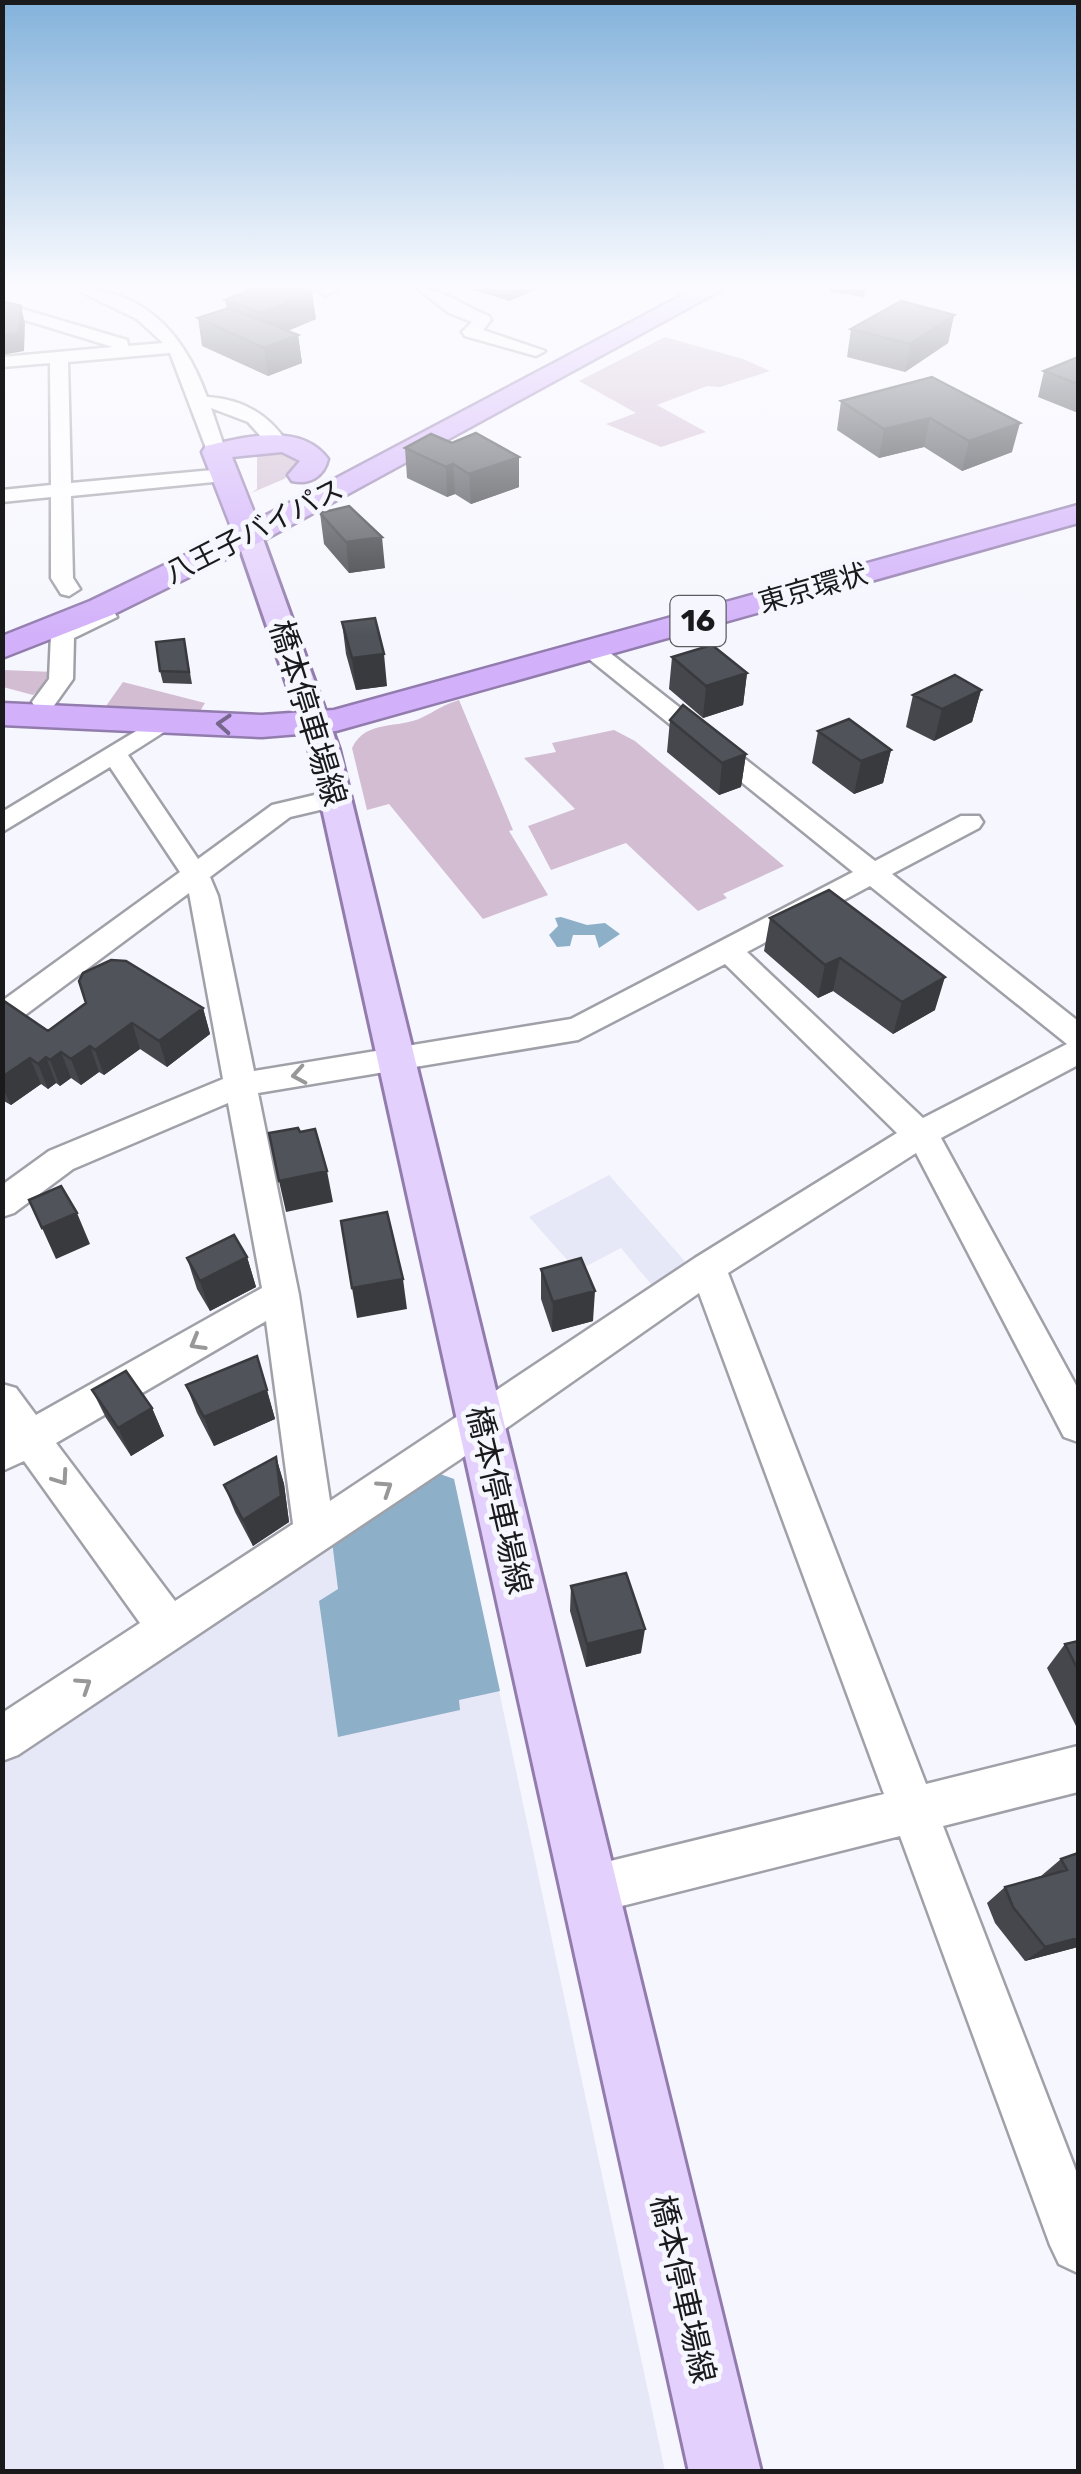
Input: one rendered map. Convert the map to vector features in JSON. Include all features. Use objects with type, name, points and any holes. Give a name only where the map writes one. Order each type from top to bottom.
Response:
[{"type":"highway","points":[[302,475],[459,404]]},
{"type":"highway","name":"八王子バイパス","points":[[2,628],[98,590],[243,522],[462,404]]},
{"type":"highway","name":"八王子バイパス","points":[[2,648],[101,608],[188,566],[243,522],[331,492],[477,404]]},
{"type":"highway","points":[[331,492],[357,493],[519,404]]},
{"type":"highway","points":[[2,616],[243,522],[313,465],[312,454],[298,446],[278,444],[220,463],[243,522]]},
{"type":"highway","points":[[302,475],[345,451]]},
{"type":"highway","name":"東京環状","points":[[316,724],[357,716],[1078,514]]},
{"type":"highway","name":"16","points":[[2,694],[148,719]]},
{"type":"highway","name":"16","points":[[2,714],[262,726],[316,724]]},
{"type":"main road","name":"橋本停車場線","points":[[243,522],[316,724],[336,798],[725,2472]]},
{"type":"main road","points":[[188,566],[229,559],[263,573]]},
{"type":"street","points":[[60,404],[62,578],[69,589]]},
{"type":"street","points":[[2,496],[62,490],[220,463],[199,404]]},
{"type":"street","points":[[228,404],[268,428],[278,444]]},
{"type":"street","points":[[44,702],[61,678],[63,634],[106,617],[101,608]]},
{"type":"street","points":[[592,650],[1078,1038]]},
{"type":"street","points":[[2,824],[114,753],[148,719]]},
{"type":"street","points":[[114,753],[196,876],[242,1084],[281,1295],[315,1534]]},
{"type":"street","points":[[2,1017],[281,812],[336,798]]},
{"type":"street","points":[[2,1204],[66,1157],[242,1084],[578,1029],[970,822]]},
{"type":"street","points":[[727,949],[928,1142],[1078,1425]]},
{"type":"street","points":[[2,1739],[481,1424],[708,1268],[920,1134],[1078,1052]]},
{"type":"street","points":[[708,1268],[1078,2245]]},
{"type":"street","points":[[17,1445],[281,1295]]},
{"type":"street","points":[[2,1400],[17,1445],[170,1629]]},
{"type":"street","points":[[590,1890],[1078,1769]]},
{"type":"shaded area","points":[[621,404],[658,404],[706,432],[661,447],[606,424],[636,413]]},
{"type":"shaded area","points":[[273,450],[301,456],[300,466],[284,479],[251,493],[257,489],[257,457],[248,452]]},
{"type":"shaded area","points":[[3,670],[54,672],[54,678],[33,695],[3,687]]},
{"type":"shaded area","points":[[123,682],[205,703],[197,716],[106,706]]},
{"type":"shaded area","points":[[459,700],[513,830],[509,831],[548,895],[483,919],[389,804],[367,810],[352,748],[374,728],[413,721]]},
{"type":"shaded area","points":[[614,730],[635,741],[784,866],[723,894],[727,898],[698,911],[626,843],[551,870],[528,826],[575,809],[524,758],[556,752],[552,743]]},
{"type":"shaded area","points":[[609,1175],[690,1267],[655,1289],[621,1248],[577,1271],[529,1217]]},
{"type":"shaded area","points":[[440,1474],[454,1479],[665,2471],[3,2472],[3,1763]]},
{"type":"water","points":[[555,918],[587,925],[605,923],[620,934],[599,948],[595,935],[573,935],[570,946],[557,947],[549,935],[558,926]]},
{"type":"water","points":[[440,1474],[454,1479],[500,1691],[459,1700],[460,1710],[338,1737],[319,1601],[338,1589],[332,1541]]},
{"type":"building","points":[[846,404],[985,404],[1020,423],[969,441],[930,418],[884,429]]},
{"type":"building","points":[[476,433],[519,457],[469,474],[453,464],[446,467],[405,448],[431,434],[452,443]]},
{"type":"building","points":[[349,506],[382,537],[346,542],[320,513]]},
{"type":"building","points":[[375,618],[384,654],[352,658],[342,622]]},
{"type":"building","points":[[184,639],[189,672],[160,671],[156,642]]},
{"type":"building","points":[[712,645],[747,673],[706,686],[672,657]]},
{"type":"building","points":[[955,675],[981,690],[942,709],[913,695]]},
{"type":"building","points":[[683,705],[746,754],[722,763],[670,720]]},
{"type":"building","points":[[849,719],[891,750],[861,761],[818,731]]},
{"type":"building","points":[[829,890],[945,977],[902,1002],[840,958],[825,965],[770,918]]},
{"type":"building","points":[[111,960],[126,961],[203,1008],[159,1041],[132,1023],[95,1050],[90,1046],[71,1059],[61,1052],[38,1064],[30,1058],[2,1077],[2,1002],[48,1031],[86,1003],[79,981],[83,973]]},
{"type":"building","points":[[298,1128],[300,1132],[315,1129],[327,1171],[279,1181],[269,1133]]},
{"type":"building","points":[[61,1186],[77,1213],[42,1228],[29,1200]]},
{"type":"building","points":[[387,1212],[403,1279],[352,1288],[341,1221]]},
{"type":"building","points":[[234,1235],[247,1257],[200,1281],[187,1258]]},
{"type":"building","points":[[581,1258],[595,1291],[553,1302],[541,1269]]},
{"type":"building","points":[[257,1356],[267,1390],[204,1417],[186,1385]]},
{"type":"building","points":[[126,1371],[152,1408],[118,1428],[92,1390]]},
{"type":"building","points":[[276,1457],[281,1496],[243,1520],[224,1485]]},
{"type":"building","points":[[626,1573],[645,1629],[587,1644],[571,1586]]},
{"type":"building","points":[[1078,1641],[1078,1670],[1065,1644]]},
{"type":"building","points":[[1078,1853],[1078,1938],[1045,1947],[1013,1907],[1005,1887],[1067,1870],[1061,1859]]}]
